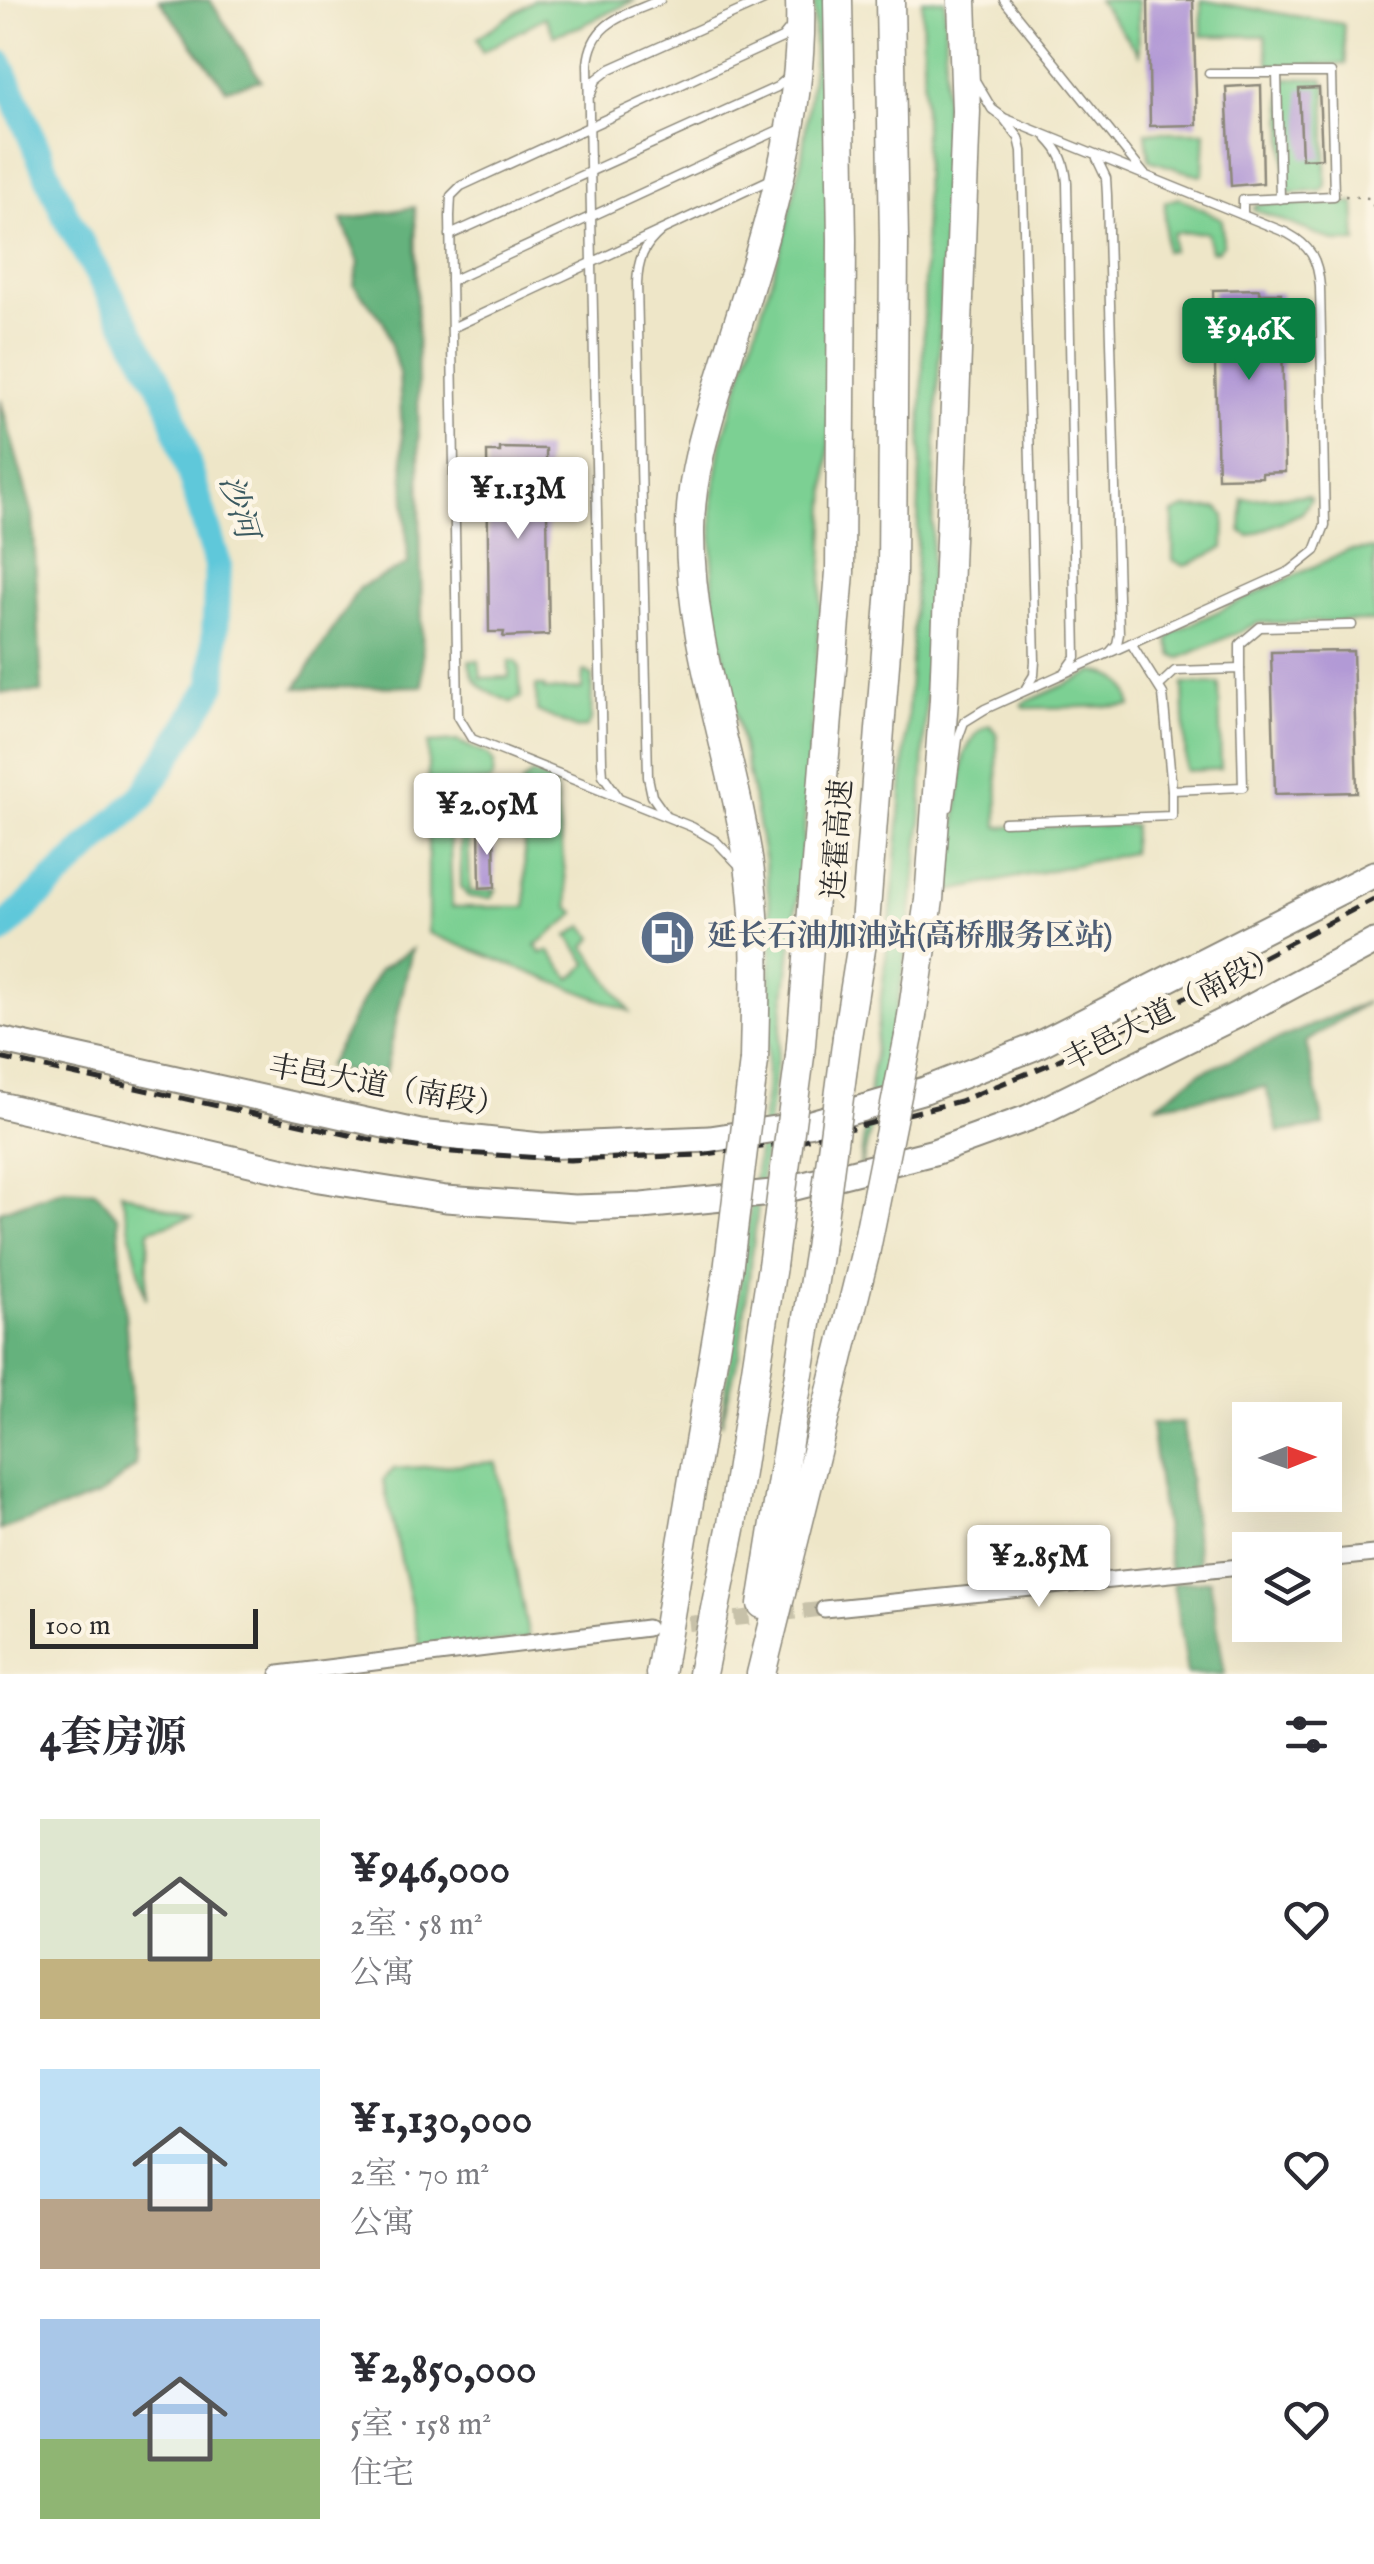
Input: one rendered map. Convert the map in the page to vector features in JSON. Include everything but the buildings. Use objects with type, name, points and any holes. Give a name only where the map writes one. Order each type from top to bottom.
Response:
[{"type":"highway","name":"连霍高速","points":[[702,1674],[732,1524],[800,1056],[840,572],[842,240],[838,0]]},
{"type":"highway","name":"连霍高速","points":[[750,1674],[820,1249],[865,924],[892,574],[894,240],[890,0]]},
{"type":"highway","points":[[761,1674],[866,1254],[909,1036],[924,934],[944,700],[966,111],[962,0]]},
{"type":"highway","points":[[660,1674],[728,1271],[754,1061],[756,960],[752,896],[697,611],[690,529],[710,412],[785,162],[801,5]]},
{"type":"main road","name":"丰邑大道（南段）","points":[[0,1040],[420,1133],[541,1146],[710,1139],[808,1124],[925,1090],[1032,1048],[1374,874]]},
{"type":"main road","name":"丰邑大道（南段）","points":[[0,1105],[335,1182],[500,1205],[625,1207],[772,1193],[934,1152],[1028,1118],[1374,942]]},
{"type":"street","points":[[1342,1557],[1374,1554]]},
{"type":"street","points":[[824,1610],[1232,1568]]},
{"type":"street","points":[[279,1674],[647,1628]]},
{"type":"lane","points":[[623,800],[610,789],[602,762],[590,47],[607,24],[660,0]]},
{"type":"lane","points":[[590,99],[596,80],[610,70],[764,0]]},
{"type":"lane","points":[[1004,0],[1146,178]]},
{"type":"lane","points":[[752,896],[743,870],[716,841],[666,816],[472,739],[458,716],[452,196],[460,186],[782,38],[801,5]]},
{"type":"lane","points":[[964,50],[982,96],[1019,138],[1022,151],[1035,661],[1030,685],[1019,694]]},
{"type":"lane","points":[[450,236],[777,87],[797,63]]},
{"type":"lane","points":[[1276,73],[1280,198]]},
{"type":"lane","points":[[1210,74],[1331,73],[1334,196],[1243,200],[1242,215]]},
{"type":"lane","points":[[451,281],[775,134],[788,124],[792,112]]},
{"type":"lane","points":[[947,824],[958,739],[964,722],[1290,571],[1306,562],[1325,526],[1316,258],[1301,241],[1004,118]]},
{"type":"lane","points":[[1046,137],[1059,150],[1066,182],[1076,657],[1063,674]]},
{"type":"lane","points":[[1094,156],[1106,178],[1108,195],[1118,634],[1117,644],[1108,654]]},
{"type":"lane","points":[[452,328],[761,186],[785,162]]},
{"type":"lane","points":[[661,231],[648,242],[638,262],[636,283],[648,777],[652,796],[666,816]]},
{"type":"lane","points":[[1172,790],[1243,787],[1240,644],[1260,627],[1352,625]]},
{"type":"lane","points":[[1004,822],[1172,816],[1163,694],[1132,643]]},
{"type":"lane","points":[[1158,686],[1175,671],[1240,670]]},
{"type":"lane","points":[[924,934],[935,908],[945,841]]},
{"type":"path","points":[[1334,196],[1370,198],[1374,207]]},
{"type":"green space","points":[[159,0],[210,0],[261,80],[226,89]]},
{"type":"green space","points":[[534,0],[635,0],[554,35],[545,17],[482,52],[477,38]]},
{"type":"green space","points":[[814,0],[831,0],[829,447],[820,617],[801,872],[739,1354],[721,1425],[766,1092],[772,930],[765,861],[713,604],[712,503],[721,444],[783,241],[802,157],[814,60]]},
{"type":"green space","points":[[922,0],[945,0],[945,199],[921,826],[905,964],[884,1075],[859,1176],[892,900],[912,646],[924,323]]},
{"type":"green space","points":[[1098,0],[1138,0],[1139,54]]},
{"type":"green space","points":[[1201,0],[1343,24],[1346,64],[1269,66],[1265,36],[1202,36]]},
{"type":"green space","points":[[1287,78],[1323,79],[1326,88],[1326,186],[1321,191],[1289,193],[1286,189],[1282,82]]},
{"type":"green space","points":[[1146,132],[1205,132],[1203,174],[1149,160]]},
{"type":"green space","points":[[1179,198],[1222,219],[1223,244],[1218,250],[1211,251],[1207,232],[1173,233],[1172,251],[1165,251],[1165,202]]},
{"type":"green space","points":[[1355,203],[1357,242],[1336,242],[1253,209],[1257,204]]},
{"type":"green space","points":[[415,207],[423,686],[296,688],[359,588],[408,564],[399,374],[384,322],[354,285],[359,262],[342,220]]},
{"type":"green space","points":[[0,398],[33,515],[42,692],[0,693]]},
{"type":"green space","points":[[1307,495],[1311,499],[1302,513],[1249,536],[1241,531],[1243,499]]},
{"type":"green space","points":[[1185,508],[1218,508],[1225,516],[1224,548],[1185,566],[1173,560],[1173,513]]},
{"type":"green space","points":[[1374,549],[1374,621],[1258,623],[1181,658],[1173,656],[1168,641],[1174,632],[1347,551]]},
{"type":"green space","points":[[469,661],[479,661],[481,678],[509,677],[509,661],[515,661],[519,666],[521,697],[511,702],[482,688]]},
{"type":"green space","points":[[586,671],[592,676],[591,721],[587,727],[577,729],[537,711],[536,686],[544,686],[545,690],[582,689]]},
{"type":"green space","points":[[1093,672],[1120,681],[1131,706],[1025,708],[1022,704]]},
{"type":"green space","points":[[1183,684],[1219,684],[1221,769],[1186,771]]},
{"type":"green space","points":[[990,725],[997,734],[998,827],[1134,825],[1131,853],[947,892],[964,755],[977,734]]},
{"type":"green space","points":[[457,741],[488,755],[494,763],[489,782],[448,785],[452,907],[526,907],[522,783],[532,774],[554,782],[569,907],[576,914],[536,945],[541,953],[549,951],[571,979],[588,964],[568,936],[583,926],[594,938],[585,947],[630,1011],[428,933],[428,743]]},
{"type":"green space","points":[[466,795],[488,795],[494,801],[496,824],[468,826],[470,892],[496,890],[491,898],[468,897],[461,887],[460,802]]},
{"type":"green space","points":[[412,949],[384,1078],[327,1067],[379,970]]},
{"type":"green space","points":[[1367,1002],[1306,1042],[1324,1126],[1278,1132],[1266,1087],[1156,1105],[1201,1072]]},
{"type":"green space","points":[[64,1189],[96,1191],[118,1217],[136,1466],[99,1496],[0,1530],[0,1211]]},
{"type":"green space","points":[[121,1192],[192,1217],[149,1230],[146,1299]]},
{"type":"green space","points":[[1183,1423],[1199,1569],[1170,1572],[1151,1424]]},
{"type":"green space","points":[[496,1462],[529,1639],[421,1650],[383,1480],[394,1469]]},
{"type":"green space","points":[[1210,1580],[1225,1674],[1187,1674],[1173,1583]]},
{"type":"waterway","name":"沙河","points":[[0,64],[66,217],[167,396],[218,565],[213,685],[144,795],[0,932]]},
{"type":"tunnel","points":[[666,1626],[824,1609]]},
{"type":"railway","points":[[0,1058],[381,1142],[452,1152],[570,1160],[699,1155],[792,1143],[960,1101],[1050,1064],[1155,1013],[1374,899]]},
{"type":"place","name":"延长石油加油站(高桥服务区站)","points":[[668,937]]}]
